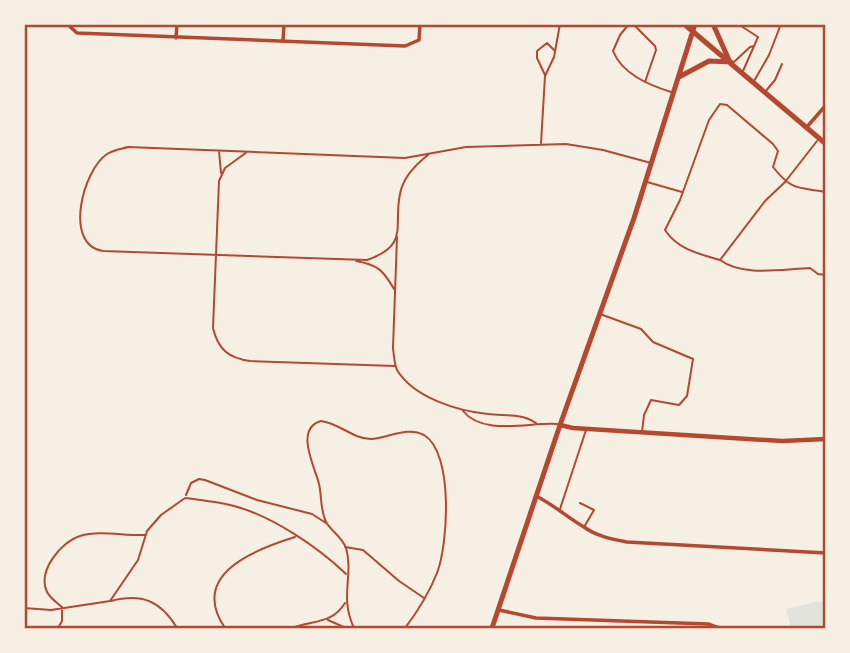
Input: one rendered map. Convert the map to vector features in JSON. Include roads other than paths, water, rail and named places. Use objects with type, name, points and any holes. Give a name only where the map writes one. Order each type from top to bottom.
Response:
[{"type":"main road","points":[[684,24],[825,144]]},
{"type":"main road","points":[[492,628],[652,164],[695,24]]},
{"type":"main road","points":[[713,24],[732,63]]},
{"type":"main road","points":[[679,77],[709,61],[732,63]]},
{"type":"street","points":[[67,24],[76,33],[405,46],[419,40],[420,24]]},
{"type":"street","points":[[176,38],[177,24]]},
{"type":"street","points":[[283,41],[284,24]]},
{"type":"street","points":[[806,128],[825,106]]},
{"type":"street","points":[[560,425],[586,429],[782,441],[825,439]]},
{"type":"street","points":[[536,496],[560,509],[584,528],[627,542],[825,553]]},
{"type":"street","points":[[499,610],[536,618],[708,624],[719,628]]},
{"type":"lane","points":[[541,144],[545,76],[555,52],[560,24]]},
{"type":"lane","points":[[645,83],[656,50],[631,24],[620,35],[613,51],[616,57],[626,69],[645,83],[674,93]]},
{"type":"lane","points":[[738,24],[758,37],[742,72]]},
{"type":"lane","points":[[753,82],[769,55],[781,24]]},
{"type":"lane","points":[[545,76],[537,58],[537,51],[547,43],[555,52]]},
{"type":"lane","points":[[732,63],[750,47],[755,46]]},
{"type":"lane","points":[[764,92],[775,80],[782,64]]},
{"type":"lane","points":[[825,192],[790,186],[785,182],[773,167],[778,151],[727,105],[720,104],[709,120],[665,230],[672,241],[694,253],[720,260],[729,267],[743,270],[810,268],[825,275]]},
{"type":"lane","points":[[720,260],[765,201],[785,182],[819,139]]},
{"type":"lane","points":[[395,290],[387,276],[375,265],[353,261],[95,250],[86,240],[80,223],[83,191],[106,154],[128,147],[405,158],[466,147],[566,144],[603,150],[652,164]]},
{"type":"lane","points":[[219,151],[221,174],[214,328],[221,348],[229,356],[250,361],[395,366]]},
{"type":"lane","points":[[221,174],[230,163],[248,152]]},
{"type":"lane","points":[[428,155],[410,171],[399,195],[393,348],[395,366],[419,390],[462,411],[527,416],[536,423]]},
{"type":"lane","points":[[646,181],[682,192]]},
{"type":"lane","points":[[353,261],[378,256],[388,249],[397,236]]},
{"type":"lane","points":[[600,313],[641,329],[653,342],[693,359],[687,396],[679,405],[651,400],[644,415],[642,433]]},
{"type":"lane","points":[[462,411],[468,418],[484,424],[526,427],[536,423],[560,425]]},
{"type":"lane","points":[[354,628],[346,602],[345,547],[327,524],[322,511],[319,485],[309,456],[308,439],[311,427],[321,421],[363,438],[372,439],[406,432],[424,435],[433,445],[440,460],[446,485],[441,560],[425,599],[405,628]]},
{"type":"lane","points":[[560,509],[586,429]]},
{"type":"lane","points":[[110,601],[138,560],[146,535],[161,515],[185,498],[191,483],[199,479],[257,500],[312,514],[327,524]]},
{"type":"lane","points":[[185,498],[246,510],[296,536],[346,575]]},
{"type":"lane","points":[[580,503],[594,510],[584,528]]},
{"type":"lane","points":[[58,628],[62,621],[62,607],[47,591],[46,578],[53,559],[68,542],[89,534],[146,535]]},
{"type":"lane","points":[[225,628],[217,615],[215,605],[215,589],[219,580],[240,561],[296,536]]},
{"type":"lane","points":[[345,547],[363,550],[425,599]]},
{"type":"lane","points":[[24,608],[51,610],[132,597],[164,610],[177,628]]},
{"type":"lane","points":[[328,620],[340,611],[346,602]]},
{"type":"lane","points":[[292,628],[309,622],[328,620],[346,628]]}]
